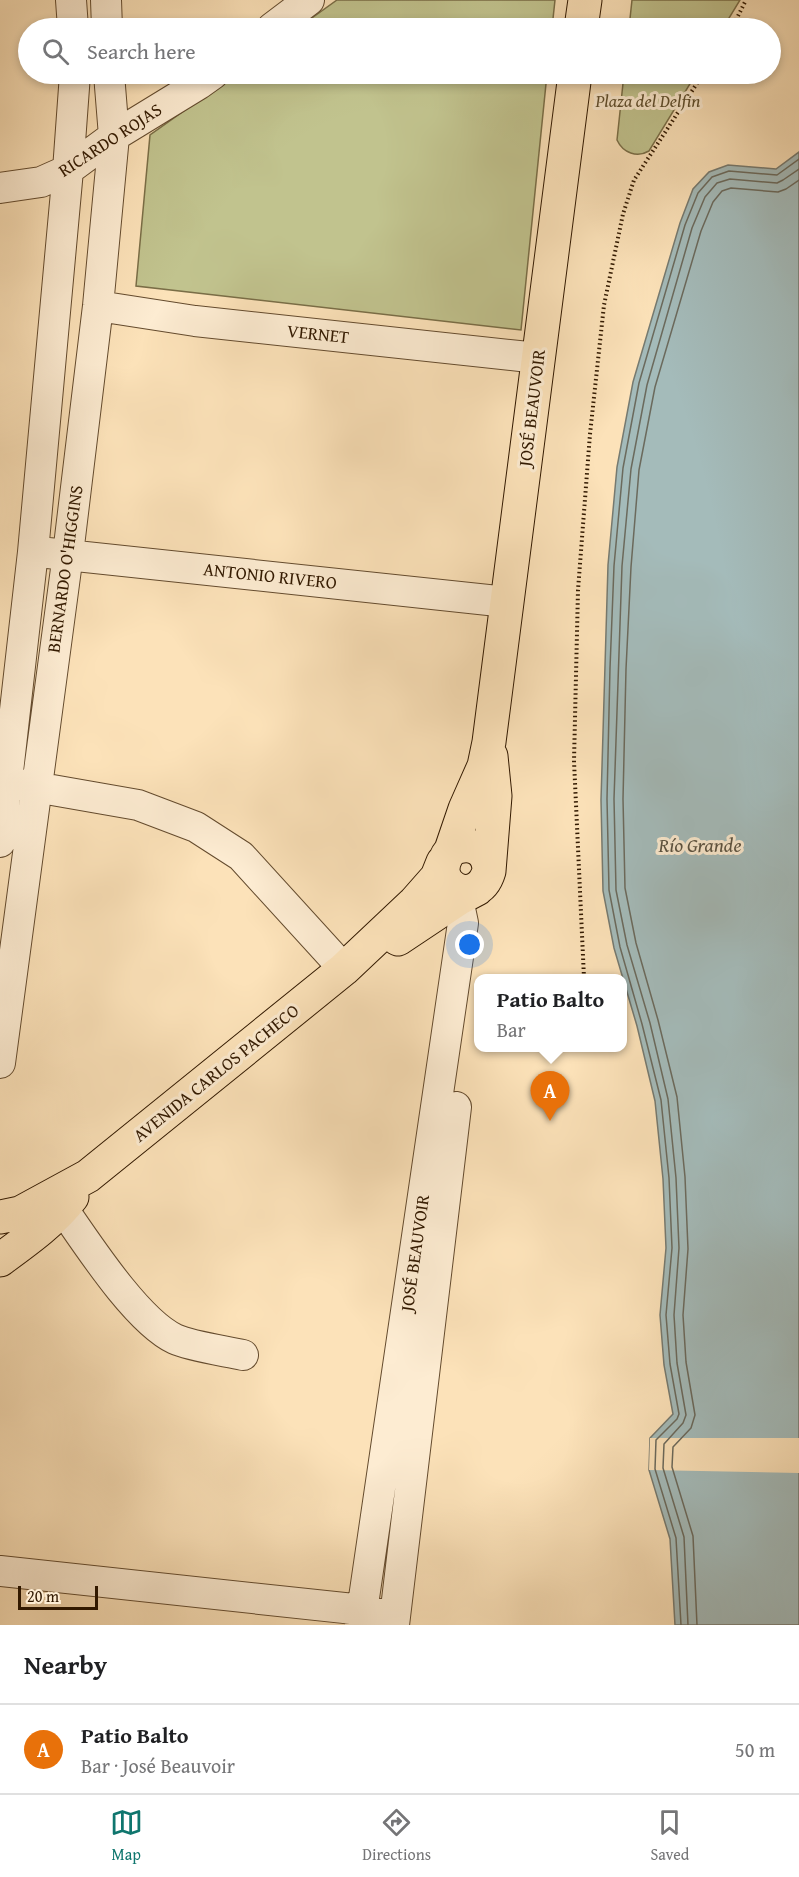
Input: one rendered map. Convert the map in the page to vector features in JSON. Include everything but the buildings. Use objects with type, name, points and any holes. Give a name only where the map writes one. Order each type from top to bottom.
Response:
[{"type":"main road","points":[[582,18],[585,0]]},
{"type":"main road","name":"JOSÉ BEAUVOIR","points":[[464,877],[465,809],[484,766],[489,742],[574,84]]},
{"type":"main road","name":"JOSÉ BEAUVOIR","points":[[464,877],[495,796],[489,742]]},
{"type":"main road","name":"AVENIDA CARLOS PACHECO","points":[[0,1217],[20,1213],[88,1176],[344,969],[396,940],[464,877]]},
{"type":"main road","name":"AVENIDA CARLOS PACHECO","points":[[0,1260],[24,1243],[63,1209],[88,1176]]},
{"type":"street","points":[[71,0],[72,18]]},
{"type":"street","points":[[106,0],[107,18]]},
{"type":"street","points":[[285,18],[309,0]]},
{"type":"street","name":"BERNARDO O'HIGGINS","points":[[0,1063],[14,784],[74,84]]},
{"type":"street","name":"BERNARDO O'HIGGINS","points":[[0,842],[68,554],[98,306],[114,136],[110,84]]},
{"type":"street","name":"RICARDO ROJAS","points":[[0,188],[41,182],[68,170],[114,136],[199,84]]},
{"type":"street","name":"VERNET","points":[[98,306],[195,321],[538,358]]},
{"type":"street","name":"ANTONIO RIVERO","points":[[33,552],[507,602]]},
{"type":"street","points":[[14,784],[138,805],[196,827],[241,856],[344,969]]},
{"type":"street","name":"JOSÉ BEAUVOIR","points":[[362,1618],[463,923],[464,877]]},
{"type":"street","name":"JOSÉ BEAUVOIR","points":[[394,1621],[464,877]]},
{"type":"street","points":[[63,1209],[99,1260],[153,1325],[176,1339],[243,1355]]},
{"type":"street","points":[[0,1571],[394,1621]]},
{"type":"path","points":[[737,18],[746,0]]},
{"type":"path","points":[[584,974],[574,761],[578,590],[590,434],[604,305],[623,214],[634,180],[696,84]]},
{"type":"green space","points":[[337,0],[555,0],[553,18],[312,18]]},
{"type":"green space","points":[[632,0],[740,0],[729,18],[630,18]]},
{"type":"green space","points":[[222,84],[546,84],[521,330],[136,286],[150,135]]},
{"type":"green space","name":"Plaza del Delfin","points":[[623,84],[690,84],[649,151],[640,154],[631,153],[617,140]]},
{"type":"water","name":"Río Grande","points":[[799,152],[799,1625],[675,1625],[670,1539],[649,1470],[650,1438],[673,1414],[664,1365],[660,1315],[666,1248],[663,1179],[655,1101],[627,992],[627,974],[622,974],[614,948],[603,891],[601,800],[608,565],[617,467],[633,382],[680,223],[693,189],[709,172],[728,165],[776,169]]},
{"type":"pier","points":[[650,1438],[799,1438],[799,1473],[649,1470]]},
{"type":"place","name":"Patio Balto","points":[[550,1121]]}]
